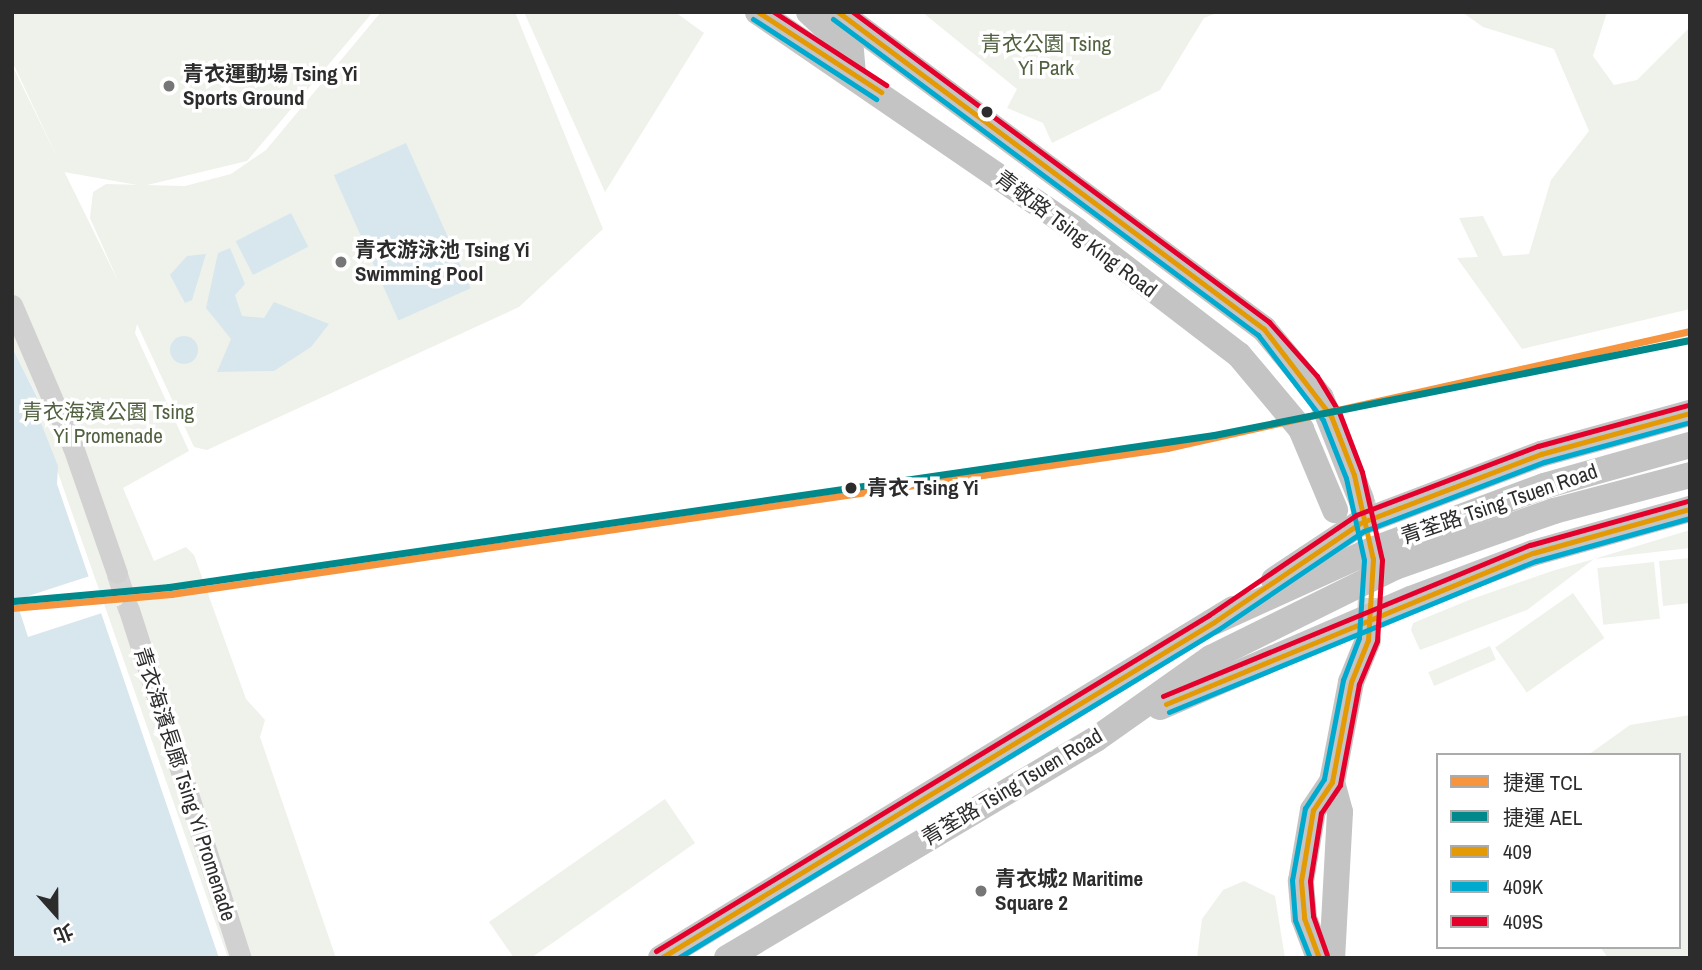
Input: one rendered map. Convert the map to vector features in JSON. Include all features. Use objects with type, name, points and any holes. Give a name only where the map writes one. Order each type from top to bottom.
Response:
[{"type":"main road","name":"青敬路 Tsing King Road","points":[[758,12],[852,56],[1174,265],[1264,329],[1310,381],[1343,444],[1361,499]]},
{"type":"main road","points":[[809,12],[852,56]]},
{"type":"main road","name":"青敬路 Tsing King Road","points":[[838,12],[852,56],[1239,355],[1281,400],[1301,429],[1335,510]]},
{"type":"main road","points":[[1174,265],[1192,320]]},
{"type":"main road","points":[[1214,622],[1360,523],[1541,454],[1690,413]]},
{"type":"main road","name":"青荃路 Tsing Tsuen Road","points":[[661,958],[1214,622],[1436,524],[1690,445]]},
{"type":"main road","name":"青荃路 Tsing Tsuen Road","points":[[727,958],[1096,738],[1211,658],[1395,567],[1554,511],[1690,475]]},
{"type":"main road","points":[[1096,738],[1392,606],[1533,553],[1690,509]]},
{"type":"main road","points":[[1319,958],[1304,918],[1301,881],[1313,810],[1332,782],[1357,640]]},
{"type":"main road","points":[[1332,782],[1340,812],[1332,958]]},
{"type":"street","points":[[12,305],[73,447],[117,573]]},
{"type":"street","name":"青衣海濱長廊 Tsing Yi Promenade","points":[[129,610],[241,958]]},
{"type":"green space","name":"青衣運動場 Tsing Yi Sports Ground","points":[[12,12],[373,12],[247,161],[143,186],[64,172],[12,61]]},
{"type":"green space","name":"青衣海濱公園 Tsing Yi Promenade","points":[[381,12],[515,12],[603,229],[519,307],[207,450],[194,447],[137,324],[135,333],[189,451],[123,488],[154,561],[186,547],[194,555],[246,699],[265,720],[260,737],[336,958],[228,958],[35,407],[41,404],[12,347],[12,65],[119,283],[90,218],[93,192],[106,184],[185,186],[231,174],[266,150]]},
{"type":"green space","points":[[524,12],[675,12],[704,33],[605,192]]},
{"type":"green space","name":"青衣公園 Tsing Yi Park","points":[[922,12],[1219,12],[1204,18],[1160,90],[1052,143],[1043,123],[1007,108],[1017,89]]},
{"type":"green space","points":[[1462,12],[1607,12],[1593,56],[1614,85],[1637,80],[1690,27],[1690,309],[1522,349],[1457,258],[1478,257],[1459,218],[1483,216],[1503,256],[1529,254],[1551,180],[1589,131],[1554,49],[1483,27]]},
{"type":"green space","points":[[1690,530],[1690,548],[1594,559]]},
{"type":"green space","points":[[1690,558],[1690,603],[1663,606],[1659,561]]},
{"type":"green space","points":[[1594,559],[1527,610],[1420,650],[1411,630],[1413,623],[1469,600]]},
{"type":"green space","points":[[1654,562],[1660,619],[1603,625],[1597,568]]},
{"type":"green space","points":[[1573,593],[1605,638],[1527,693],[1495,647]]},
{"type":"green space","points":[[1490,646],[1496,660],[1434,686],[1428,672]]},
{"type":"green space","points":[[1690,715],[1690,958],[1608,958],[1601,949],[1681,949],[1681,753],[1591,753],[1630,725]]},
{"type":"green space","points":[[665,799],[695,843],[531,958],[514,958],[489,922]]},
{"type":"green space","points":[[1244,881],[1275,896],[1285,958],[1197,958],[1202,919],[1223,890]]},
{"type":"shaded area","points":[[406,143],[471,288],[399,320],[334,175]]},
{"type":"shaded area","points":[[291,213],[308,247],[253,275],[236,241]]},
{"type":"shaded area","points":[[230,248],[245,284],[235,295],[242,316],[264,318],[274,302],[329,324],[311,347],[274,371],[217,372],[231,339],[206,308],[218,253]]},
{"type":"shaded area","points":[[206,254],[192,300],[185,303],[170,275],[187,256]]},
{"type":"shaded area","points":[[184,336],[194,340],[198,350],[194,360],[184,364],[174,360],[170,350],[174,340]]},
{"type":"shaded area","points":[[12,347],[41,405],[35,408],[58,466],[57,484],[219,958],[12,958]]},
{"type":"pier","points":[[93,575],[105,612],[28,637],[16,600]]},
{"type":"tunnel","points":[[1362,501],[1373,559],[1369,636]]},
{"type":"tunnel","points":[[117,573],[129,610]]},
{"type":"metro line","name":"TCL","points":[[12,608],[171,594],[1167,448],[1690,331]]},
{"type":"metro line","name":"AEL","points":[[13,601],[169,587],[1214,435],[1690,340]]},
{"type":"transit line","name":"409","points":[[758,12],[881,92]]},
{"type":"transit line","name":"409S","points":[[774,12],[886,85]]},
{"type":"transit line","name":"409","points":[[838,12],[1264,329],[1331,416],[1354,475],[1373,559],[1368,640],[1351,682],[1332,782],[1313,810],[1301,881],[1304,918],[1319,958]]},
{"type":"transit line","name":"409S","points":[[853,12],[1269,322],[1317,376],[1339,412],[1362,472],[1382,560],[1377,641],[1359,684],[1340,785],[1321,813],[1310,881],[1313,916],[1327,955]]},
{"type":"transit line","name":"409K","points":[[753,19],[876,99]]},
{"type":"transit line","name":"409K","points":[[833,19],[1258,335],[1323,420],[1346,478],[1364,560],[1359,638],[1343,680],[1324,779],[1305,808],[1292,880],[1295,920],[1310,958]]},
{"type":"transit line","name":"409S","points":[[656,951],[1209,615],[1356,515],[1538,446],[1688,405]]},
{"type":"transit line","name":"409","points":[[661,958],[1214,622],[1360,523],[1541,454],[1690,413]]},
{"type":"transit line","name":"409K","points":[[678,958],[1219,629],[1364,531],[1544,462],[1690,422]]},
{"type":"transit line","name":"409S","points":[[1163,696],[1530,545],[1688,501]]},
{"type":"transit line","name":"409","points":[[1166,704],[1533,553],[1690,509]]},
{"type":"transit line","name":"409K","points":[[1169,712],[1536,561],[1690,518]]},
{"type":"place","name":"青衣運動場 Tsing Yi Sports Ground","points":[[169,86]]},
{"type":"place","name":"青衣游泳池 Tsing Yi Swimming Pool","points":[[341,262]]},
{"type":"place","name":"青衣 Tsing Yi","points":[[851,488]]},
{"type":"place","name":"青衣城2 Maritime Square 2","points":[[981,891]]}]
